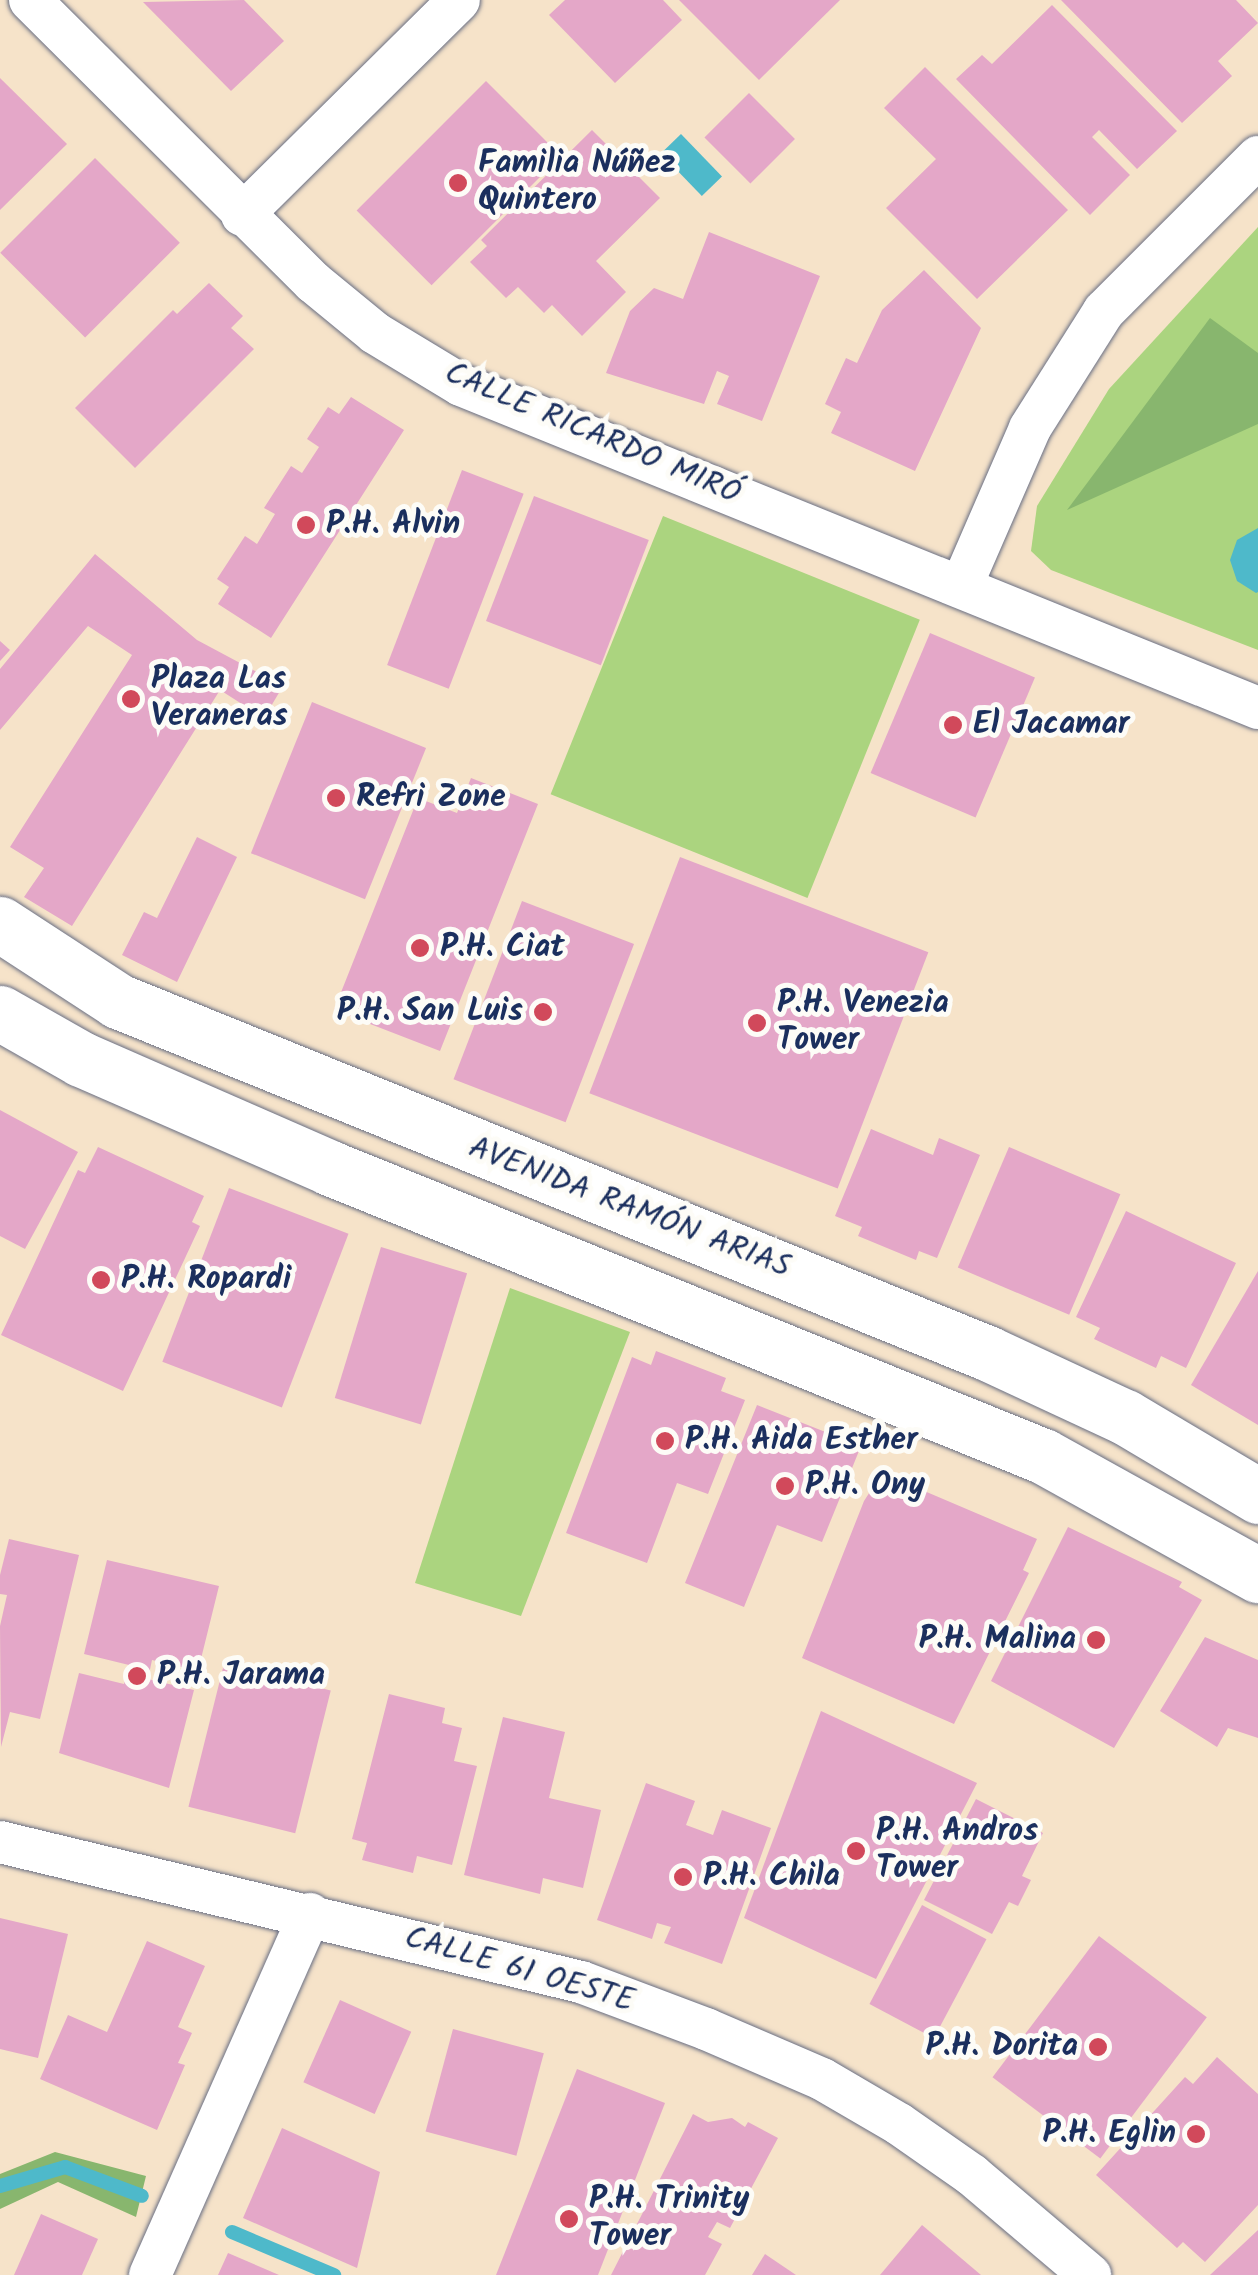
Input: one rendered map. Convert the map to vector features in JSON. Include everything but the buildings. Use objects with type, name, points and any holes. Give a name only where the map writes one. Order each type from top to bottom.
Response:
[{"type":"main road","name":"AVENIDA RAMÓN ARIAS","points":[[0,924],[118,1001],[538,1175],[987,1354],[1125,1418],[1258,1496]]},
{"type":"main road","points":[[0,1013],[81,1059],[511,1241],[1043,1456],[1258,1575]]},
{"type":"main road","points":[[511,1241],[538,1175]]},
{"type":"street","name":"CALLE RICARDO MIRÓ","points":[[30,0],[242,214],[375,333],[462,385],[1258,708]]},
{"type":"street","points":[[242,214],[459,0]]},
{"type":"street","points":[[961,587],[1030,428],[1104,310],[1258,157]]},
{"type":"street","name":"CALLE 61 OESTE","points":[[0,1842],[581,1982],[822,2079],[972,2175],[1090,2275]]},
{"type":"street","points":[[150,2275],[310,1914]]},
{"type":"green space","points":[[1258,227],[1258,650],[1051,570],[1031,551],[1037,506],[1109,389]]},
{"type":"green space","points":[[1210,318],[1258,353],[1258,424],[1067,510]]},
{"type":"green space","points":[[663,516],[920,620],[807,898],[551,794]]},
{"type":"green space","points":[[510,1288],[630,1332],[521,1616],[415,1583]]},
{"type":"green space","points":[[55,2152],[146,2176],[136,2217],[58,2182],[0,2209],[0,2174]]},
{"type":"water","points":[[681,134],[722,176],[702,196],[661,153]]},
{"type":"water","points":[[1258,528],[1256,593],[1237,581],[1230,560],[1237,540]]},
{"type":"waterway","points":[[0,2186],[65,2167],[142,2196]]},
{"type":"waterway","points":[[232,2232],[334,2275]]},
{"type":"place","name":"Familia Núñez Quintero","points":[[458,183]]},
{"type":"place","name":"P.H. Alvin","points":[[306,525]]},
{"type":"place","name":"Plaza Las Veraneras","points":[[131,699]]},
{"type":"place","name":"El Jacamar","points":[[953,725]]},
{"type":"place","name":"Refri Zone","points":[[336,798]]},
{"type":"place","name":"P.H. Ciat","points":[[420,948]]},
{"type":"place","name":"P.H. San Luis","points":[[543,1012]]},
{"type":"place","name":"P.H. Venezia Tower","points":[[757,1023]]},
{"type":"place","name":"P.H. Ropardi","points":[[101,1280]]},
{"type":"place","name":"P.H. Aida Esther","points":[[665,1441]]},
{"type":"place","name":"P.H. Ony","points":[[785,1486]]},
{"type":"place","name":"P.H. Malina","points":[[1096,1640]]},
{"type":"place","name":"P.H. Jarama","points":[[137,1676]]},
{"type":"place","name":"P.H. Andros Tower","points":[[856,1851]]},
{"type":"place","name":"P.H. Chila","points":[[683,1877]]},
{"type":"place","name":"P.H. Dorita","points":[[1098,2047]]},
{"type":"place","name":"P.H. Eglin","points":[[1196,2134]]},
{"type":"place","name":"P.H. Trinity Tower","points":[[569,2219]]}]
